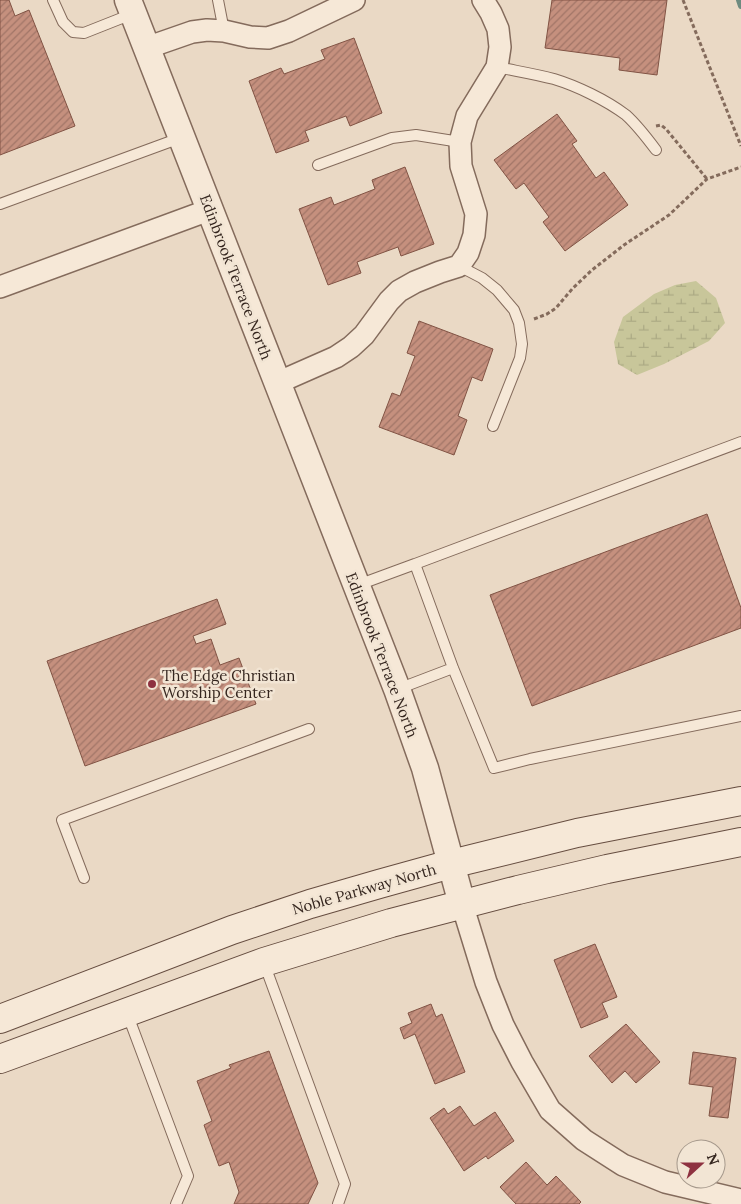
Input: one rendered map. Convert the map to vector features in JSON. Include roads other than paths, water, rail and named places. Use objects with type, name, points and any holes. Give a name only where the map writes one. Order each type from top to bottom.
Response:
[{"type":"main road","name":"Noble Parkway North","points":[[4,1017],[232,930],[319,902],[451,864],[577,833],[741,801]]},
{"type":"main road","points":[[0,1059],[264,962],[391,923],[607,869],[741,842]]},
{"type":"street","points":[[146,48],[192,32],[208,30],[268,38],[354,0]]},
{"type":"street","points":[[277,383],[336,357],[351,347],[364,335],[389,301],[399,291],[415,282],[459,266],[468,253],[474,235],[476,214],[461,166],[460,142],[467,116],[497,67],[500,47],[498,28],[483,0]]},
{"type":"street","name":"Edinbrook Terrace North","points":[[131,7],[397,690],[425,768],[462,904],[486,982],[503,1025],[550,1110],[584,1140],[623,1165],[665,1182],[741,1200]]},
{"type":"street","points":[[0,287],[209,210]]},
{"type":"lane","points":[[53,0],[63,22],[72,32],[84,34],[131,7]]},
{"type":"lane","points":[[218,0],[224,31]]},
{"type":"lane","points":[[497,67],[554,79],[610,105],[626,116],[656,150]]},
{"type":"lane","points":[[318,165],[392,138],[416,135],[460,142]]},
{"type":"lane","points":[[0,204],[181,137]]},
{"type":"lane","points":[[459,266],[482,278],[497,290],[514,310],[519,324],[522,344],[520,358],[493,426]]},
{"type":"lane","points":[[356,586],[741,442]]},
{"type":"lane","points":[[415,564],[453,668],[494,768],[741,716]]},
{"type":"lane","points":[[397,690],[453,668]]},
{"type":"lane","points":[[84,878],[62,820],[308,729]]},
{"type":"lane","points":[[264,962],[345,1184],[338,1204]]},
{"type":"lane","points":[[127,1012],[188,1176],[176,1204]]},
{"type":"waterway","points":[[739,0],[741,6]]},
{"type":"place","name":"The Edge Christian Worship Center","points":[[152,684]]}]
